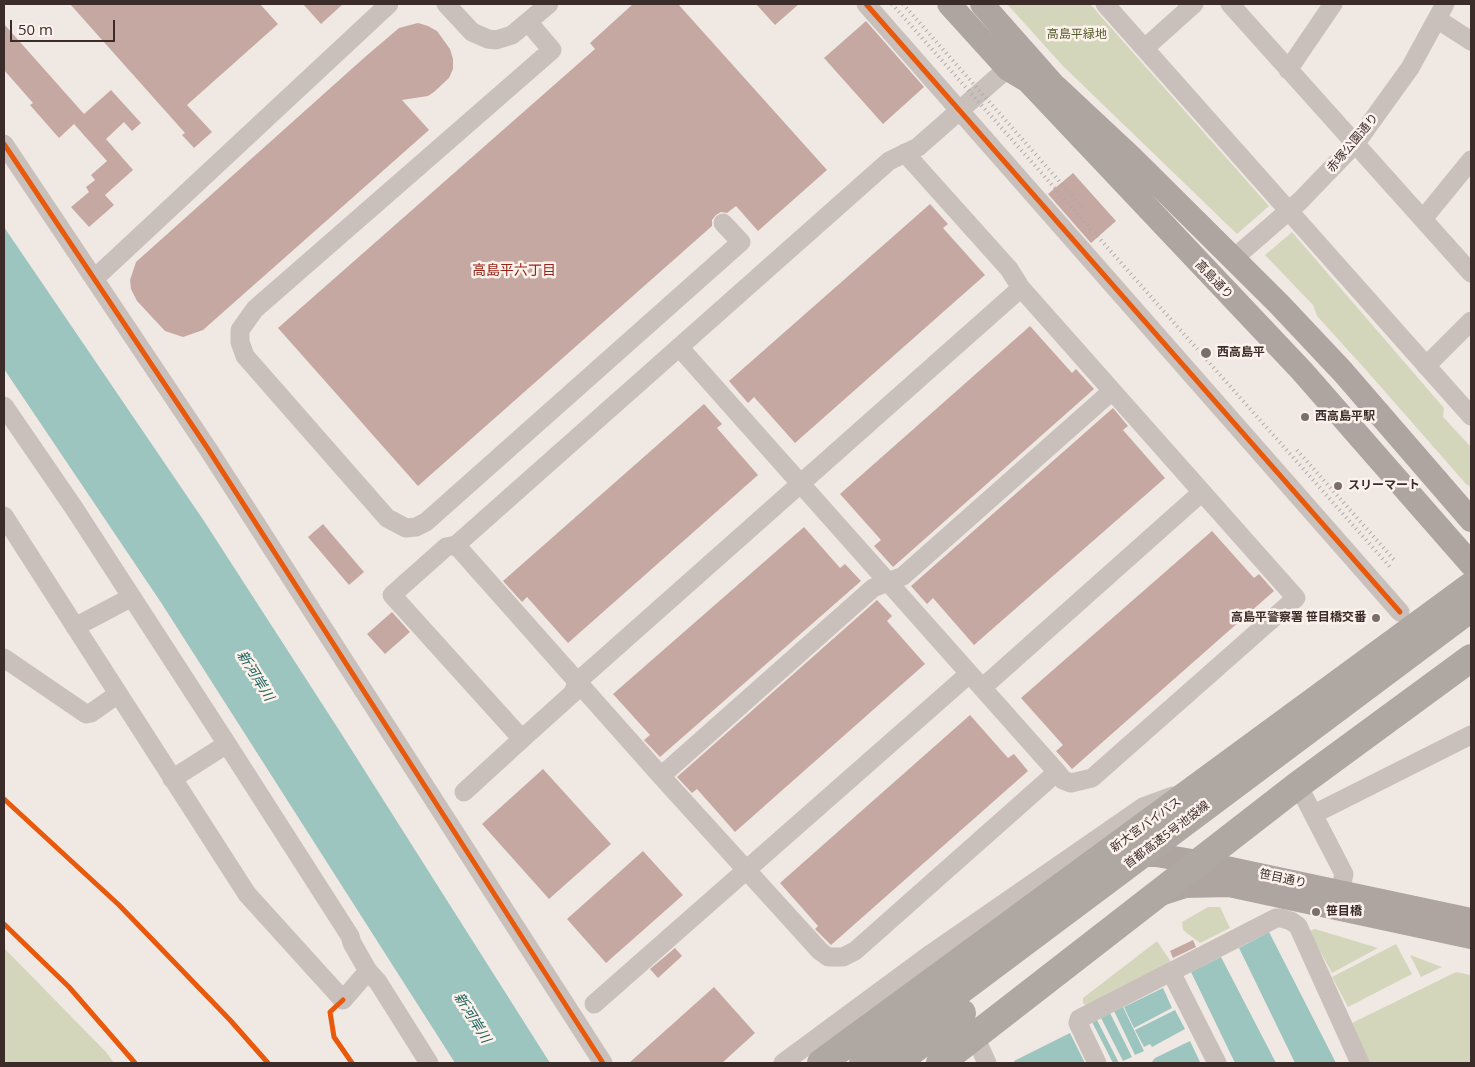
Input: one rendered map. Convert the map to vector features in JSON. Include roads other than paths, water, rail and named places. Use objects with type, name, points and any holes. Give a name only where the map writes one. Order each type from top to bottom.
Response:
[{"type":"highway","name":"新大宮バイパス","points":[[821,1063],[1471,587]]},
{"type":"highway","name":"首都高速5号池袋線","points":[[863,1063],[1471,608]]},
{"type":"highway","name":"首都高速5号池袋線","points":[[896,1063],[1471,631]]},
{"type":"highway","points":[[940,1063],[1298,785],[1471,658]]},
{"type":"main road","name":"高島通り","points":[[949,4],[1008,69],[1028,81],[1305,368],[1471,564]]},
{"type":"main road","name":"高島通り","points":[[982,4],[1056,88],[1120,168],[1471,550]]},
{"type":"main road","points":[[1008,69],[1019,90],[1177,263],[1306,398],[1471,587]]},
{"type":"main road","points":[[1056,88],[1138,164],[1234,259],[1343,372],[1471,520]]},
{"type":"main road","name":"笹目通り","points":[[1094,863],[1127,855],[1156,855],[1340,891],[1471,920]]},
{"type":"main road","name":"笹目通り","points":[[1155,895],[1185,886],[1230,885],[1471,937]]},
{"type":"street","points":[[94,280],[389,4]]},
{"type":"street","points":[[446,4],[472,32],[488,39],[504,39],[549,4]]},
{"type":"street","points":[[866,4],[1400,612]]},
{"type":"street","points":[[1106,4],[1288,212],[1471,416]]},
{"type":"street","points":[[1145,48],[1194,4]]},
{"type":"street","points":[[1230,4],[1471,273]]},
{"type":"street","points":[[1288,70],[1334,4]]},
{"type":"street","points":[[1441,11],[1471,42]]},
{"type":"street","name":"赤塚公園通り","points":[[1234,259],[1288,212],[1356,144],[1400,83],[1441,11]]},
{"type":"street","points":[[528,22],[552,50],[255,309],[240,330],[240,342],[245,356],[387,518],[406,528],[416,527],[426,522],[741,242],[723,223]]},
{"type":"street","points":[[522,739],[392,595],[446,547],[456,545],[889,162],[918,147],[1026,53]]},
{"type":"street","points":[[4,144],[208,450],[603,1063]]},
{"type":"street","points":[[679,347],[1063,780],[1072,783],[1092,778],[1296,598],[1112,391],[1022,288],[1009,269],[905,153]]},
{"type":"street","points":[[1423,219],[1471,160]]},
{"type":"street","points":[[4,164],[46,209]]},
{"type":"street","points":[[464,792],[573,693],[577,682],[1022,288]]},
{"type":"street","points":[[1426,366],[1471,321]]},
{"type":"street","points":[[661,776],[873,588],[903,576],[1112,391]]},
{"type":"street","points":[[4,406],[132,597],[350,936],[368,971],[378,982],[429,1063]]},
{"type":"street","points":[[982,688],[1202,492]]},
{"type":"street","points":[[4,517],[247,894],[343,1000],[368,971]]},
{"type":"street","points":[[456,545],[661,776],[824,955],[833,958],[843,957],[855,950],[1057,772]]},
{"type":"street","points":[[75,627],[132,597]]},
{"type":"street","points":[[4,658],[86,714],[92,713],[118,694]]},
{"type":"street","points":[[594,1004],[746,868],[969,674]]},
{"type":"street","points":[[1314,814],[1471,735]]},
{"type":"street","points":[[172,779],[227,744]]},
{"type":"street","points":[[1298,785],[1344,874],[1340,891]]},
{"type":"street","points":[[783,1063],[837,1028],[932,952],[1143,807],[1198,786]]},
{"type":"street","points":[[1097,1063],[1078,1023],[1079,1019],[1276,918],[1291,921],[1298,926],[1360,1063]]},
{"type":"street","points":[[1171,972],[1217,1063]]},
{"type":"street","points":[[974,1037],[987,1063]]},
{"type":"water","name":"新河岸川","points":[[4,227],[204,521],[550,1063],[455,1063],[162,604],[4,369]]},
{"type":"water","points":[[1269,932],[1336,1063],[1295,1063],[1239,948]]},
{"type":"water","points":[[1221,957],[1276,1063],[1235,1063],[1191,972]]},
{"type":"water","points":[[1163,988],[1172,1008],[1134,1028],[1124,1007]]},
{"type":"water","points":[[1123,1007],[1144,1051],[1135,1055],[1114,1011]]},
{"type":"water","points":[[1175,1010],[1185,1029],[1152,1047],[1150,1044],[1144,1047],[1135,1030]]},
{"type":"water","points":[[1110,1013],[1132,1057],[1123,1061],[1101,1018]]},
{"type":"water","points":[[1097,1020],[1119,1063],[1113,1063],[1092,1022]]},
{"type":"water","points":[[1070,1033],[1085,1063],[1015,1063],[1014,1061]]},
{"type":"water","points":[[1190,1041],[1200,1062],[1151,1063],[1155,1058]]},
{"type":"railway","points":[[892,4],[1390,567]]},
{"type":"railway","points":[[903,4],[1083,208]]},
{"type":"railway","points":[[1297,450],[1396,562]]},
{"type":"place","name":"西高島平","points":[[1206,353]]},
{"type":"place","name":"西高島平駅","points":[[1305,417]]},
{"type":"place","name":"スリーマート","points":[[1338,486]]},
{"type":"place","name":"高島平警察署 笹目橋交番","points":[[1376,618]]},
{"type":"place","name":"笹目橋","points":[[1316,912]]},
{"type":"district","name":"高島平六丁目","points":[[514,271]]},
{"type":"park label","name":"高島平緑地","points":[[1077,35]]}]
